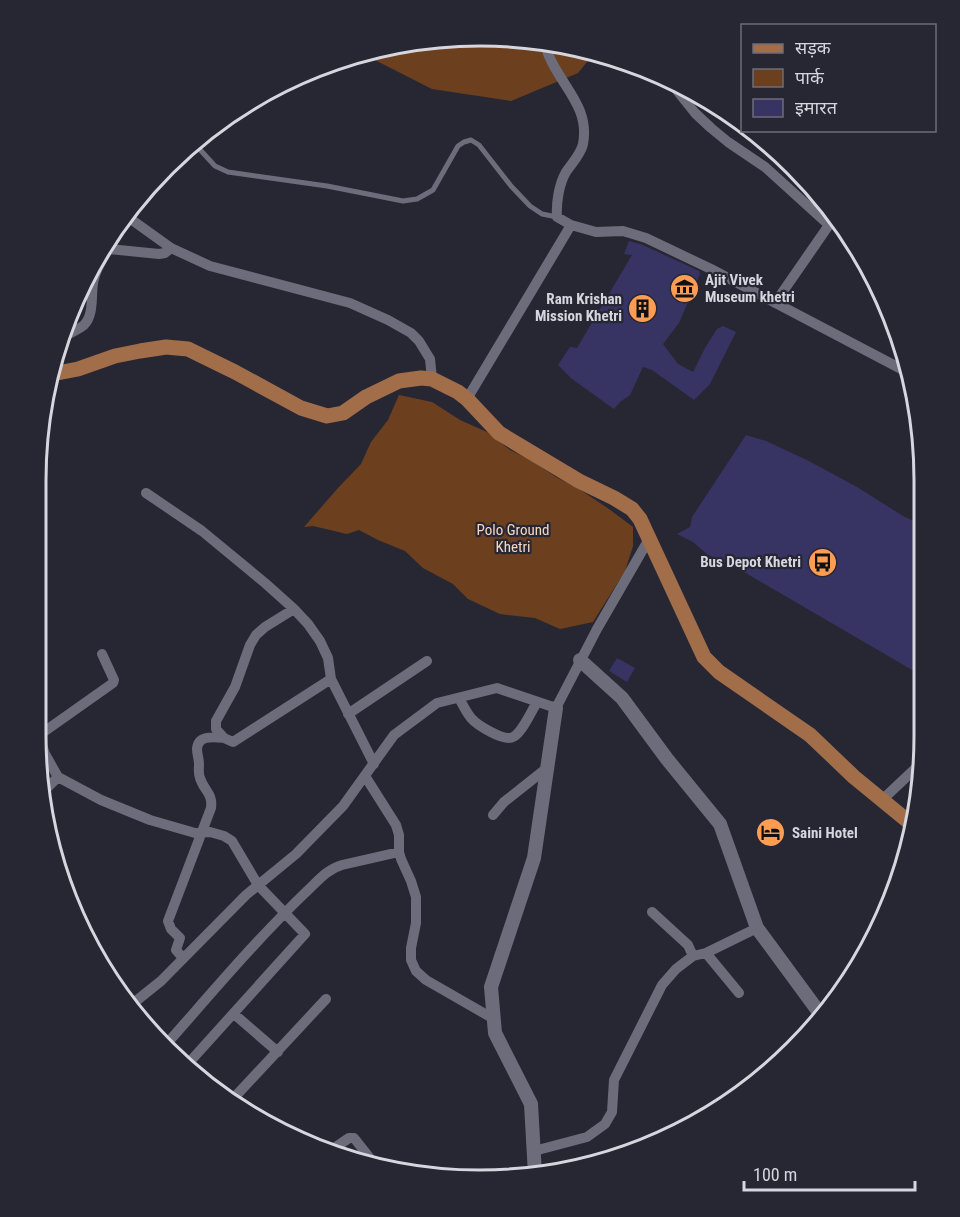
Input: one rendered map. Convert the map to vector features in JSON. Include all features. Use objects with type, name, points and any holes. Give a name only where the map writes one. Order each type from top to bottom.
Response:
[{"type":"main road","points":[[60,372],[78,369],[115,356],[166,346],[188,349],[302,408],[327,416],[343,413],[366,397],[399,381],[421,378],[432,380],[458,392],[499,433],[579,481],[632,509],[640,519],[704,657],[719,672],[810,735],[854,777],[906,819]]},
{"type":"street","points":[[548,52],[579,107],[583,120],[583,143],[565,174],[559,192],[557,217],[571,225],[596,232],[623,231],[646,238],[711,269],[899,367]]},
{"type":"street","points":[[682,96],[711,128],[765,167],[821,212]]},
{"type":"street","points":[[133,221],[171,248],[210,266],[350,303],[388,320],[411,333],[419,341],[430,359],[432,380]]},
{"type":"street","points":[[467,399],[571,225]]},
{"type":"street","points":[[775,303],[831,225]]},
{"type":"street","points":[[113,249],[159,254],[171,248]]},
{"type":"street","points":[[73,331],[87,320],[93,285]]},
{"type":"street","points":[[146,493],[202,531],[294,609],[320,641],[328,658],[331,679],[374,764]]},
{"type":"street","points":[[535,1167],[531,1104],[495,1033],[491,987],[534,858],[556,708],[580,660],[649,538]]},
{"type":"street","points":[[224,738],[216,729],[216,721],[235,687],[250,645],[265,627],[294,609]]},
{"type":"street","points":[[46,725],[113,683],[114,680],[102,654]]},
{"type":"street","points":[[580,660],[622,698],[667,759],[720,824],[757,928],[817,1010]]},
{"type":"street","points":[[348,714],[427,661]]},
{"type":"street","points":[[183,958],[176,950],[180,938],[171,929],[168,921],[211,808],[211,796],[198,774],[199,742],[208,737],[224,738],[233,742],[331,679]]},
{"type":"street","points":[[136,1001],[161,981],[246,895],[296,854],[343,806],[394,735],[437,704],[497,688],[556,708]]},
{"type":"street","points":[[459,698],[475,722],[497,735],[508,738],[518,733],[537,702]]},
{"type":"street","points":[[47,757],[58,777],[101,800],[150,819],[195,833],[210,832],[232,841],[258,885],[305,935],[191,1060]]},
{"type":"street","points":[[493,814],[504,802],[547,768]]},
{"type":"street","points":[[882,800],[912,771]]},
{"type":"street","points":[[365,776],[396,825],[399,835],[399,852],[416,897],[416,923],[411,948],[411,960],[416,971],[426,980],[494,1019]]},
{"type":"street","points":[[49,786],[58,777]]},
{"type":"street","points":[[170,1041],[285,913],[327,873],[336,867],[399,852]]},
{"type":"street","points":[[652,912],[688,945],[693,956]]},
{"type":"street","points":[[534,1151],[587,1137],[605,1124],[612,1112],[614,1080],[662,985],[676,969],[693,956],[706,953],[757,928]]},
{"type":"street","points":[[706,953],[739,993]]},
{"type":"street","points":[[237,1095],[326,999]]},
{"type":"street","points":[[234,1014],[278,1052]]},
{"type":"street","points":[[338,1146],[349,1138],[354,1138],[368,1156]]},
{"type":"lane","points":[[200,149],[215,166],[228,172],[327,186],[403,201],[417,199],[433,190],[458,146],[471,140],[479,145],[530,206],[542,214],[557,217]]},
{"type":"green space","points":[[480,46],[537,50],[588,60],[578,73],[511,101],[432,89],[374,60],[423,50]]},
{"type":"green space","name":"Polo Ground Khetri","points":[[399,395],[432,402],[460,420],[487,432],[510,450],[579,489],[633,527],[633,546],[625,571],[593,622],[560,629],[535,618],[500,614],[468,599],[453,584],[423,568],[405,551],[359,530],[347,534],[313,526],[304,527],[361,464],[371,442],[388,420]]},
{"type":"building","name":"Ram Krishan Mission Khetri","points":[[629,241],[643,245],[699,271],[700,274],[679,323],[663,344],[678,364],[693,372],[717,329],[723,326],[736,332],[710,384],[694,400],[652,370],[643,367],[630,395],[614,409],[572,379],[558,365],[570,347],[577,348],[632,255],[624,254]]},
{"type":"building","name":"Bus Depot Khetri","points":[[746,435],[766,441],[807,460],[914,521],[914,671],[737,568],[708,555],[693,542],[677,534],[690,527],[692,517]]},
{"type":"building","points":[[617,658],[635,668],[627,682],[609,671]]},
{"type":"place","name":"Ajit Vivek Museum khetri","points":[[684,289]]},
{"type":"place","name":"Ram Krishan Mission Khetri","points":[[643,308]]},
{"type":"place","name":"Bus Depot Khetri","points":[[822,562]]},
{"type":"place","name":"Saini Hotel","points":[[771,833]]}]
